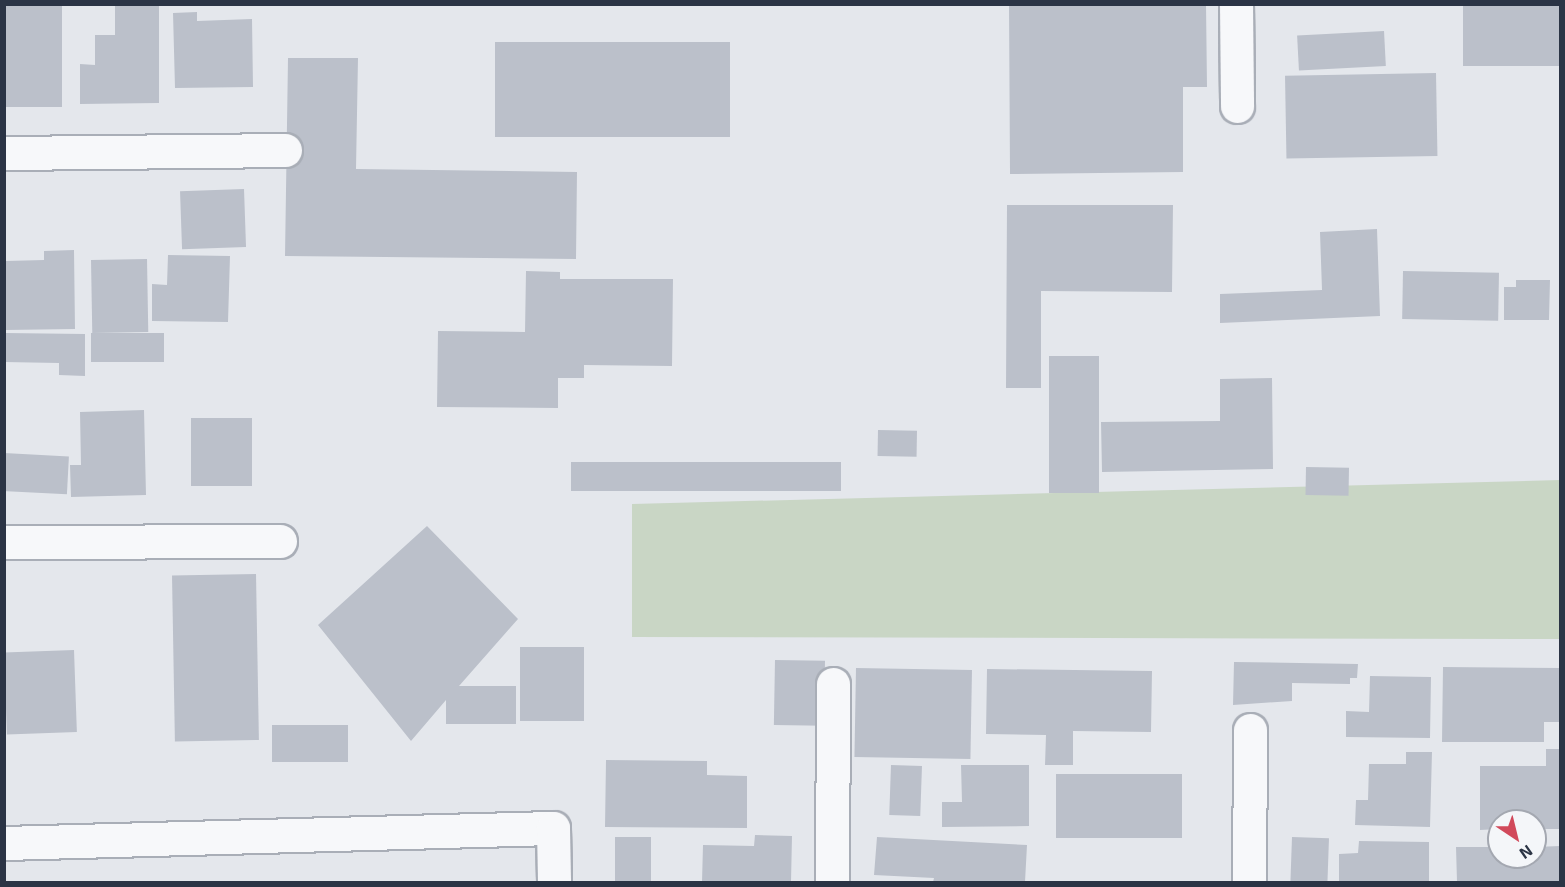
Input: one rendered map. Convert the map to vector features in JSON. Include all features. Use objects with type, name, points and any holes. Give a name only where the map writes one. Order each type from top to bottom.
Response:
[{"type":"street","points":[[1236,4],[1237,106]]},
{"type":"street","points":[[4,153],[285,150]]},
{"type":"street","points":[[4,542],[280,541]]},
{"type":"street","points":[[832,882],[833,684]]},
{"type":"street","points":[[1249,882],[1250,730]]},
{"type":"street","points":[[4,843],[553,828],[554,882]]},
{"type":"green space","points":[[1560,480],[1560,639],[632,637],[632,504]]},
{"type":"building","points":[[4,4],[62,4],[62,107],[4,107]]},
{"type":"building","points":[[115,4],[159,4],[159,103],[80,104],[80,64],[95,65],[95,35],[115,35]]},
{"type":"building","points":[[1009,4],[1206,4],[1207,87],[1183,87],[1183,172],[1010,174]]},
{"type":"building","points":[[1463,4],[1560,4],[1560,66],[1463,66]]},
{"type":"building","points":[[197,12],[197,21],[252,19],[253,87],[175,88],[173,13]]},
{"type":"building","points":[[1384,31],[1386,66],[1299,71],[1297,36]]},
{"type":"building","points":[[495,42],[730,42],[730,137],[495,137]]},
{"type":"building","points":[[288,58],[358,58],[356,169],[577,172],[576,259],[285,256]]},
{"type":"building","points":[[1436,73],[1437,156],[1286,159],[1285,76]]},
{"type":"building","points":[[244,189],[246,247],[182,249],[180,191]]},
{"type":"building","points":[[1007,205],[1173,205],[1172,292],[1041,291],[1041,388],[1006,388]]},
{"type":"building","points":[[1377,229],[1380,316],[1220,323],[1220,294],[1322,290],[1320,232]]},
{"type":"building","points":[[74,250],[75,329],[6,330],[6,261],[44,260],[44,251]]},
{"type":"building","points":[[168,255],[230,256],[228,322],[152,321],[152,284],[167,285]]},
{"type":"building","points":[[147,259],[148,332],[92,333],[91,260]]},
{"type":"building","points":[[526,271],[560,272],[560,279],[673,279],[672,366],[584,365],[584,378],[558,378],[558,408],[437,407],[438,331],[525,332]]},
{"type":"building","points":[[1403,271],[1499,273],[1498,321],[1402,319]]},
{"type":"building","points":[[1516,280],[1550,280],[1549,320],[1504,320],[1504,287],[1516,287]]},
{"type":"building","points":[[5,333],[85,334],[85,376],[59,375],[59,363],[4,362]]},
{"type":"building","points":[[91,333],[164,333],[164,362],[91,362]]},
{"type":"building","points":[[1049,356],[1099,356],[1099,493],[1049,493]]},
{"type":"building","points":[[1272,378],[1273,469],[1102,472],[1101,422],[1220,421],[1220,379]]},
{"type":"building","points":[[144,410],[146,495],[71,497],[70,465],[81,465],[80,412]]},
{"type":"building","points":[[191,418],[252,418],[252,486],[191,486]]},
{"type":"building","points":[[878,430],[917,431],[917,457],[878,456]]},
{"type":"building","points":[[4,453],[69,456],[67,494],[4,491]]},
{"type":"building","points":[[571,462],[841,462],[841,491],[571,491]]},
{"type":"building","points":[[1306,467],[1349,468],[1349,496],[1306,495]]},
{"type":"building","points":[[427,526],[518,619],[459,686],[516,686],[516,724],[446,724],[446,700],[411,741],[318,625]]},
{"type":"building","points":[[256,574],[259,740],[175,741],[172,575]]},
{"type":"building","points":[[520,647],[584,647],[584,721],[520,721]]},
{"type":"building","points":[[74,650],[77,732],[7,734],[4,652]]},
{"type":"building","points":[[775,660],[825,661],[824,726],[774,725]]},
{"type":"building","points":[[1234,662],[1358,664],[1357,678],[1350,678],[1350,684],[1292,683],[1292,701],[1233,705]]},
{"type":"building","points":[[1443,667],[1560,668],[1560,722],[1544,722],[1544,742],[1442,742]]},
{"type":"building","points":[[856,668],[972,670],[970,759],[854,757]]},
{"type":"building","points":[[987,669],[1152,671],[1151,732],[1073,731],[1073,765],[1045,765],[1046,735],[986,734]]},
{"type":"building","points":[[1370,676],[1431,677],[1430,738],[1346,737],[1346,711],[1369,712]]},
{"type":"building","points":[[272,725],[348,725],[348,762],[272,762]]},
{"type":"building","points":[[1546,749],[1560,749],[1560,829],[1547,829],[1547,809],[1487,809],[1487,830],[1480,830],[1480,766],[1546,766]]},
{"type":"building","points":[[1406,752],[1432,752],[1430,827],[1355,825],[1356,800],[1368,800],[1369,764],[1406,764]]},
{"type":"building","points":[[606,760],[707,761],[707,775],[747,776],[747,828],[605,827]]},
{"type":"building","points":[[891,765],[922,766],[920,816],[889,815]]},
{"type":"building","points":[[961,765],[1029,765],[1029,826],[942,827],[942,802],[962,802]]},
{"type":"building","points":[[1056,774],[1182,774],[1182,838],[1056,838]]},
{"type":"building","points":[[755,835],[792,836],[791,882],[702,882],[703,845],[754,846]]},
{"type":"building","points":[[615,837],[651,837],[651,882],[615,882]]},
{"type":"building","points":[[877,837],[1027,845],[1025,882],[933,882],[934,878],[874,875]]},
{"type":"building","points":[[1292,837],[1329,838],[1327,882],[1290,882]]},
{"type":"building","points":[[1359,841],[1429,842],[1429,882],[1339,882],[1339,854],[1358,853]]},
{"type":"building","points":[[1560,846],[1560,882],[1457,882],[1456,847],[1487,847],[1487,869],[1547,869],[1547,847]]}]
